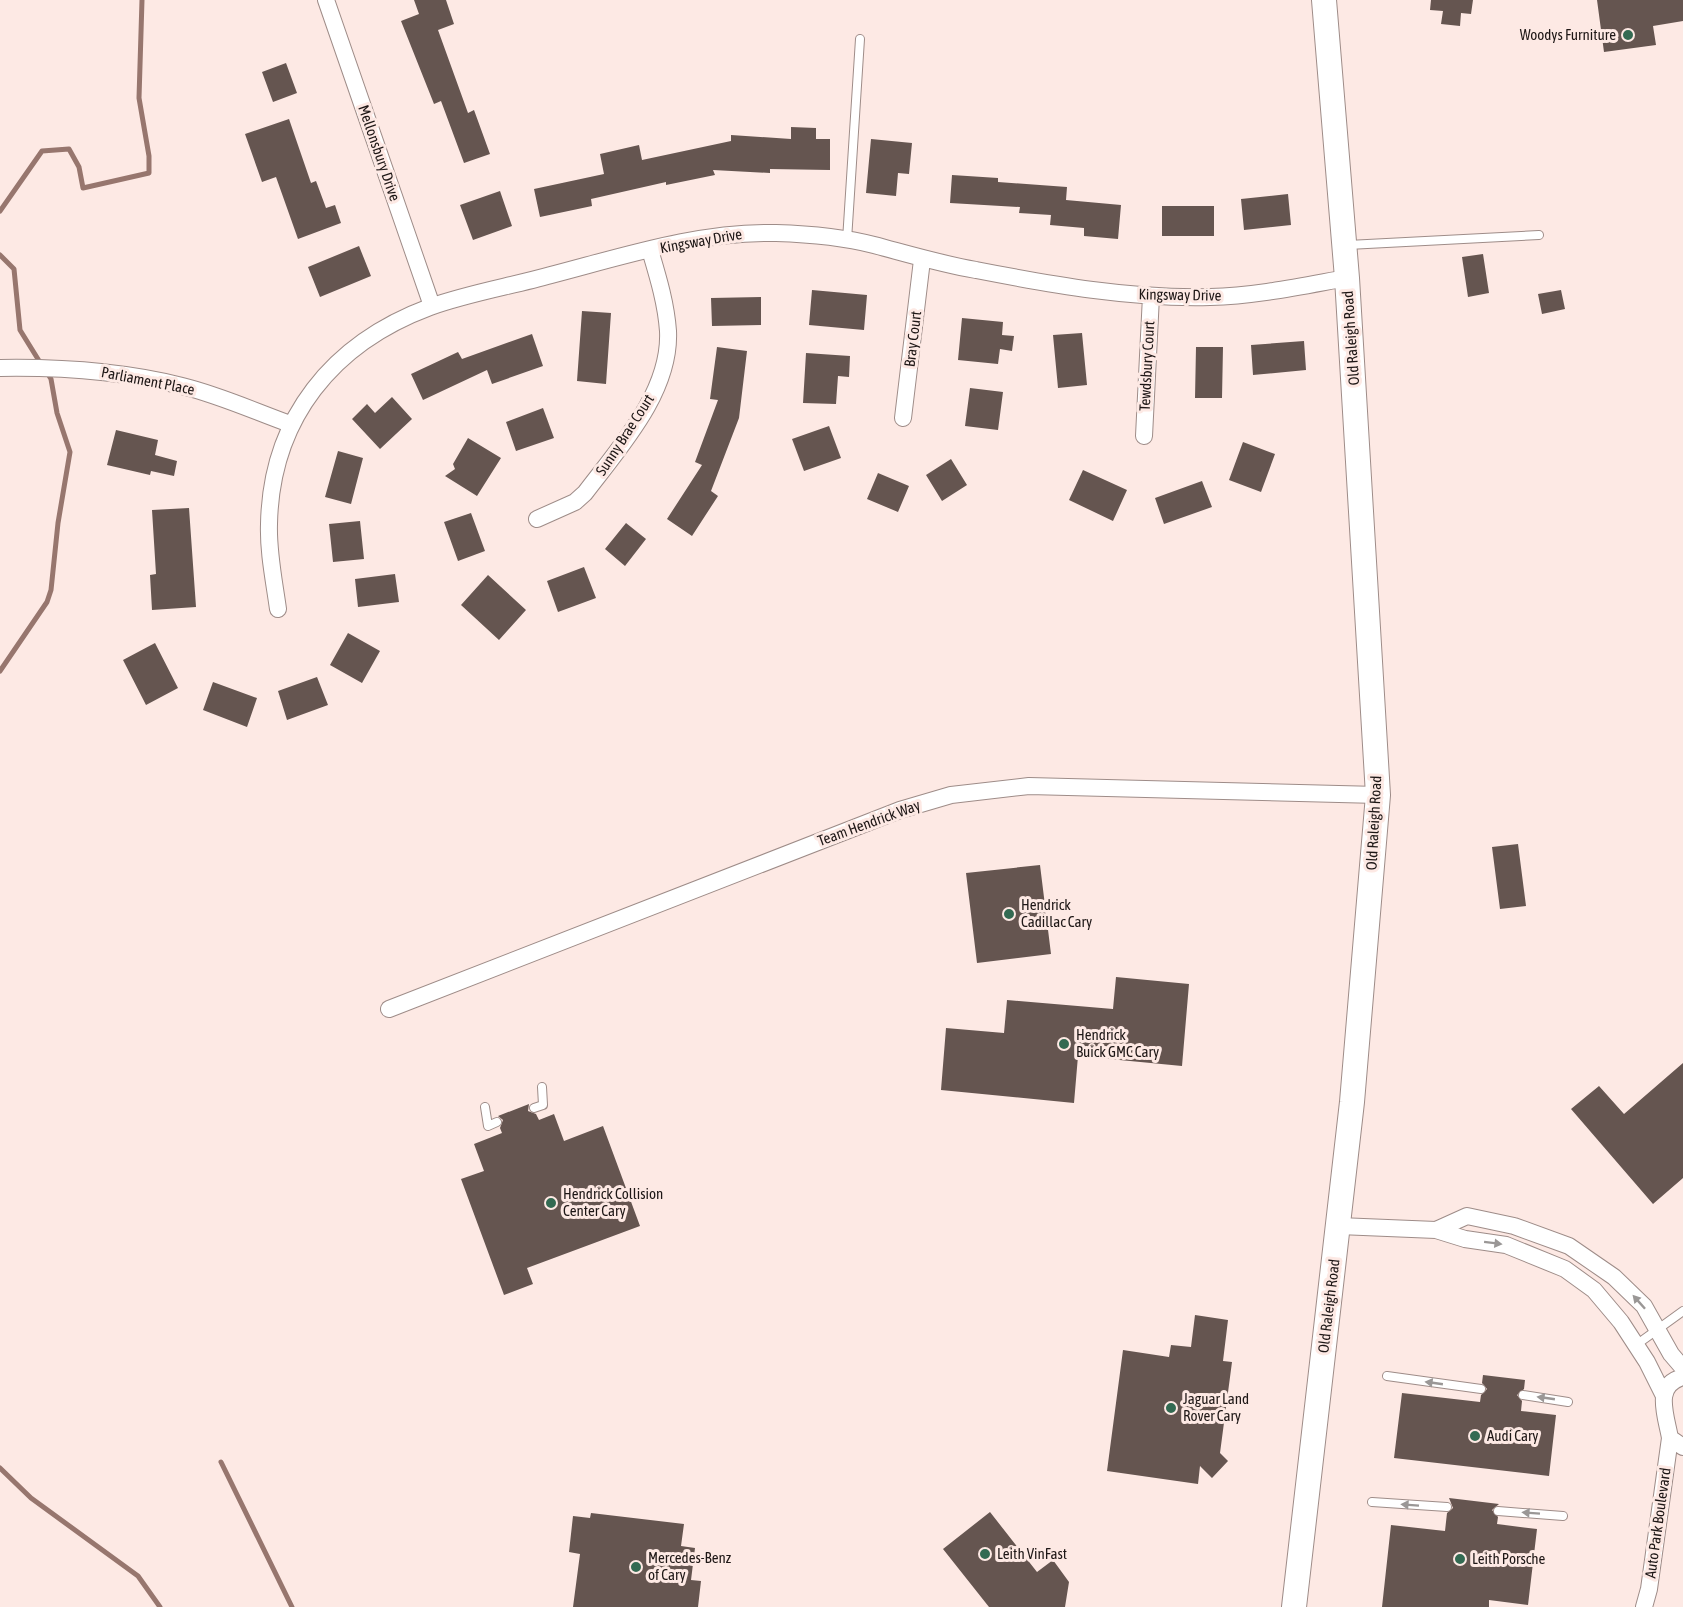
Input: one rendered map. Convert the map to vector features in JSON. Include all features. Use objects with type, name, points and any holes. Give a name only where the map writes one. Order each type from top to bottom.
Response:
[{"type":"street","name":"Mellonsbury Drive","points":[[326,0],[432,306]]},
{"type":"street","name":"Old Raleigh Road","points":[[1294,1607],[1339,1226],[1378,795],[1347,279],[1324,0]]},
{"type":"street","name":"Kingsway Drive","points":[[278,609],[270,554],[269,524],[271,498],[290,424],[329,372],[361,343],[380,330],[432,306],[650,250],[743,233],[847,240],[872,244],[922,260],[1076,289],[1151,296],[1213,297],[1347,279]]},
{"type":"street","name":"Sunny Brae Court","points":[[537,519],[575,502],[585,493],[652,396],[664,363],[668,333],[663,294],[650,250]]},
{"type":"street","name":"Bray Court","points":[[903,418],[922,260]]},
{"type":"street","name":"Tewdsbury Court","points":[[1144,436],[1151,296]]},
{"type":"street","name":"Parliament Place","points":[[0,368],[74,369],[152,379],[225,399],[290,424]]},
{"type":"street","name":"Team Hendrick Way","points":[[389,1009],[889,814],[951,795],[1029,786],[1378,795]]},
{"type":"street","name":"Auto Park Boulevard","points":[[1436,1230],[1467,1216],[1514,1226],[1548,1237],[1578,1252],[1614,1277],[1644,1306],[1658,1327],[1671,1354],[1683,1368]]},
{"type":"street","name":"Auto Park Boulevard","points":[[1339,1226],[1436,1230],[1465,1239],[1506,1245],[1564,1269],[1594,1290],[1636,1345],[1663,1394],[1677,1442],[1644,1607]]},
{"type":"street","points":[[1663,1394],[1669,1384],[1683,1377]]},
{"type":"lane","points":[[847,240],[860,39]]},
{"type":"lane","points":[[1344,245],[1539,235]]},
{"type":"lane","points":[[534,1108],[543,1105],[542,1087]]},
{"type":"lane","points":[[485,1107],[488,1126],[497,1122]]},
{"type":"lane","points":[[1636,1345],[1683,1311]]},
{"type":"lane","points":[[1387,1376],[1481,1389]]},
{"type":"lane","points":[[1523,1395],[1568,1402]]},
{"type":"lane","points":[[1372,1502],[1448,1507]]},
{"type":"lane","points":[[1498,1511],[1563,1516]]},
{"type":"building","points":[[414,0],[446,0],[454,24],[438,30],[468,113],[474,110],[490,154],[464,163],[441,101],[434,104],[401,21],[419,14]]},
{"type":"building","points":[[1431,0],[1473,0],[1471,14],[1461,13],[1460,26],[1441,24],[1443,11],[1430,10]]},
{"type":"building","name":"Woodys Furniture","points":[[1597,0],[1683,0],[1683,21],[1653,26],[1656,45],[1604,52]]},
{"type":"building","points":[[286,63],[297,93],[273,102],[262,72]]},
{"type":"building","points":[[289,119],[311,183],[316,181],[326,208],[335,205],[341,223],[298,239],[276,177],[262,182],[245,134]]},
{"type":"building","points":[[791,127],[816,128],[816,139],[830,139],[830,170],[770,169],[770,173],[713,170],[715,175],[666,185],[666,182],[591,199],[592,206],[540,217],[534,189],[604,174],[600,154],[639,145],[642,160],[731,141],[731,135],[791,139]]},
{"type":"building","points":[[871,139],[912,143],[909,174],[898,173],[896,196],[866,193]]},
{"type":"building","points":[[952,175],[998,178],[998,182],[1067,187],[1066,200],[1121,205],[1118,239],[1084,236],[1084,228],[1050,225],[1051,215],[1019,213],[1020,207],[950,203]]},
{"type":"building","points":[[500,191],[512,226],[473,240],[460,205]]},
{"type":"building","points":[[1288,194],[1291,225],[1244,230],[1241,199]]},
{"type":"building","points":[[1162,206],[1214,206],[1214,236],[1162,236]]},
{"type":"building","points":[[359,246],[371,276],[320,297],[308,267]]},
{"type":"building","points":[[1483,254],[1489,293],[1468,297],[1462,257]]},
{"type":"building","points":[[812,290],[867,295],[864,330],[809,325]]},
{"type":"building","points":[[1561,290],[1565,309],[1542,314],[1538,294]]},
{"type":"building","points":[[761,297],[761,325],[712,326],[711,298]]},
{"type":"building","points":[[582,311],[611,313],[606,384],[577,381]]},
{"type":"building","points":[[962,318],[1003,322],[1002,335],[1014,336],[1012,351],[1000,349],[998,364],[958,360]]},
{"type":"building","points":[[1082,333],[1087,385],[1058,388],[1053,335]]},
{"type":"building","points":[[532,334],[543,366],[492,384],[487,370],[423,400],[411,374],[458,352],[462,359]]},
{"type":"building","points":[[1304,341],[1306,370],[1253,375],[1251,345]]},
{"type":"building","points":[[717,347],[747,351],[739,418],[711,491],[718,496],[692,536],[667,519],[702,465],[695,462],[718,400],[710,399]]},
{"type":"building","points":[[1196,347],[1223,347],[1222,398],[1195,398]]},
{"type":"building","points":[[806,353],[850,356],[849,377],[838,376],[836,404],[803,403]]},
{"type":"building","points":[[970,388],[1003,392],[998,430],[965,426]]},
{"type":"building","points":[[392,397],[412,419],[380,449],[352,419],[367,404],[375,413]]},
{"type":"building","points":[[543,408],[554,438],[516,451],[506,422]]},
{"type":"building","points":[[829,426],[841,458],[804,471],[792,439]]},
{"type":"building","points":[[116,430],[158,440],[155,455],[177,461],[174,476],[151,471],[150,475],[107,465]]},
{"type":"building","points":[[468,438],[501,458],[477,496],[445,476],[455,469],[453,464]]},
{"type":"building","points":[[1243,442],[1275,454],[1261,492],[1229,480]]},
{"type":"building","points":[[338,451],[363,458],[351,504],[325,497]]},
{"type":"building","points":[[951,459],[967,485],[942,501],[926,475]]},
{"type":"building","points":[[1083,470],[1127,490],[1113,521],[1069,500]]},
{"type":"building","points":[[878,473],[909,486],[898,512],[867,499]]},
{"type":"building","points":[[1202,481],[1212,507],[1164,524],[1155,498]]},
{"type":"building","points":[[189,508],[196,607],[152,610],[150,575],[156,574],[152,510]]},
{"type":"building","points":[[471,513],[485,551],[458,561],[444,522]]},
{"type":"building","points":[[360,521],[364,559],[333,562],[329,524]]},
{"type":"building","points":[[626,523],[646,539],[625,566],[605,549]]},
{"type":"building","points":[[584,567],[596,598],[558,612],[547,581]]},
{"type":"building","points":[[395,574],[399,602],[358,607],[355,579]]},
{"type":"building","points":[[488,575],[526,610],[499,640],[461,605]]},
{"type":"building","points":[[348,633],[380,651],[362,683],[330,665]]},
{"type":"building","points":[[155,643],[178,688],[146,705],[123,660]]},
{"type":"building","points":[[317,677],[328,705],[287,720],[278,691]]},
{"type":"building","points":[[213,682],[257,698],[247,727],[203,710]]},
{"type":"building","points":[[1518,844],[1526,906],[1500,909],[1492,847]]},
{"type":"building","name":"Hendrick Cadillac Cary","points":[[1040,865],[1051,954],[977,963],[966,873]]},
{"type":"building","name":"Hendrick Buick GMC Cary","points":[[1116,977],[1189,984],[1182,1066],[1078,1056],[1074,1103],[941,1090],[946,1028],[1004,1033],[1007,1000],[1113,1009]]},
{"type":"building","points":[[1683,1063],[1683,1178],[1653,1204],[1571,1109],[1599,1086],[1624,1114]]},
{"type":"building","name":"Hendrick Collision Center Cary","points":[[529,1104],[528,1111],[536,1114],[539,1120],[554,1114],[564,1141],[603,1126],[640,1226],[527,1268],[533,1284],[504,1295],[461,1179],[484,1171],[474,1144],[502,1133],[500,1128],[503,1120],[498,1116]]},
{"type":"building","name":"Jaguar Land Rover Cary","points":[[1195,1315],[1228,1320],[1223,1361],[1232,1362],[1220,1453],[1228,1461],[1212,1478],[1200,1466],[1198,1484],[1107,1471],[1123,1350],[1169,1357],[1171,1345],[1191,1347]]},
{"type":"building","name":"Audi Cary","points":[[1483,1375],[1525,1380],[1524,1389],[1517,1395],[1522,1401],[1521,1411],[1556,1415],[1549,1476],[1394,1458],[1402,1393],[1480,1402],[1481,1395],[1487,1389],[1482,1383]]},
{"type":"building","name":"Leith Porsche","points":[[1449,1498],[1499,1504],[1492,1510],[1498,1517],[1497,1524],[1537,1529],[1528,1605],[1489,1600],[1489,1607],[1382,1607],[1391,1525],[1445,1531],[1447,1513],[1453,1508]]},
{"type":"building","name":"Leith VinFast","points":[[990,1512],[1037,1572],[1053,1560],[1069,1582],[1065,1607],[989,1607],[943,1549]]},
{"type":"building","name":"Mercedes-Benz of Cary","points":[[591,1513],[684,1524],[681,1546],[695,1548],[691,1580],[701,1581],[698,1607],[573,1607],[580,1554],[569,1552],[573,1516],[590,1518]]},
{"type":"waterway","points":[[0,211],[42,151],[69,149],[79,167],[83,188],[149,173],[149,156],[139,98],[142,0]]},
{"type":"waterway","points":[[0,255],[14,269],[20,330],[41,364]]},
{"type":"waterway","points":[[0,671],[47,602],[51,590],[58,523],[70,452],[57,413],[51,379],[46,371]]},
{"type":"waterway","points":[[221,1462],[292,1607]]},
{"type":"waterway","points":[[0,1468],[31,1498],[138,1576],[160,1607]]},
{"type":"place","name":"Woodys Furniture","points":[[1628,35]]},
{"type":"place","name":"Hendrick Cadillac Cary","points":[[1009,914]]},
{"type":"place","name":"Hendrick Buick GMC Cary","points":[[1064,1044]]},
{"type":"place","name":"Hendrick Collision Center Cary","points":[[551,1203]]},
{"type":"place","name":"Jaguar Land Rover Cary","points":[[1171,1408]]},
{"type":"place","name":"Audi Cary","points":[[1475,1436]]},
{"type":"place","name":"Leith VinFast","points":[[985,1554]]},
{"type":"place","name":"Leith Porsche","points":[[1460,1559]]},
{"type":"place","name":"Mercedes-Benz of Cary","points":[[636,1567]]}]
